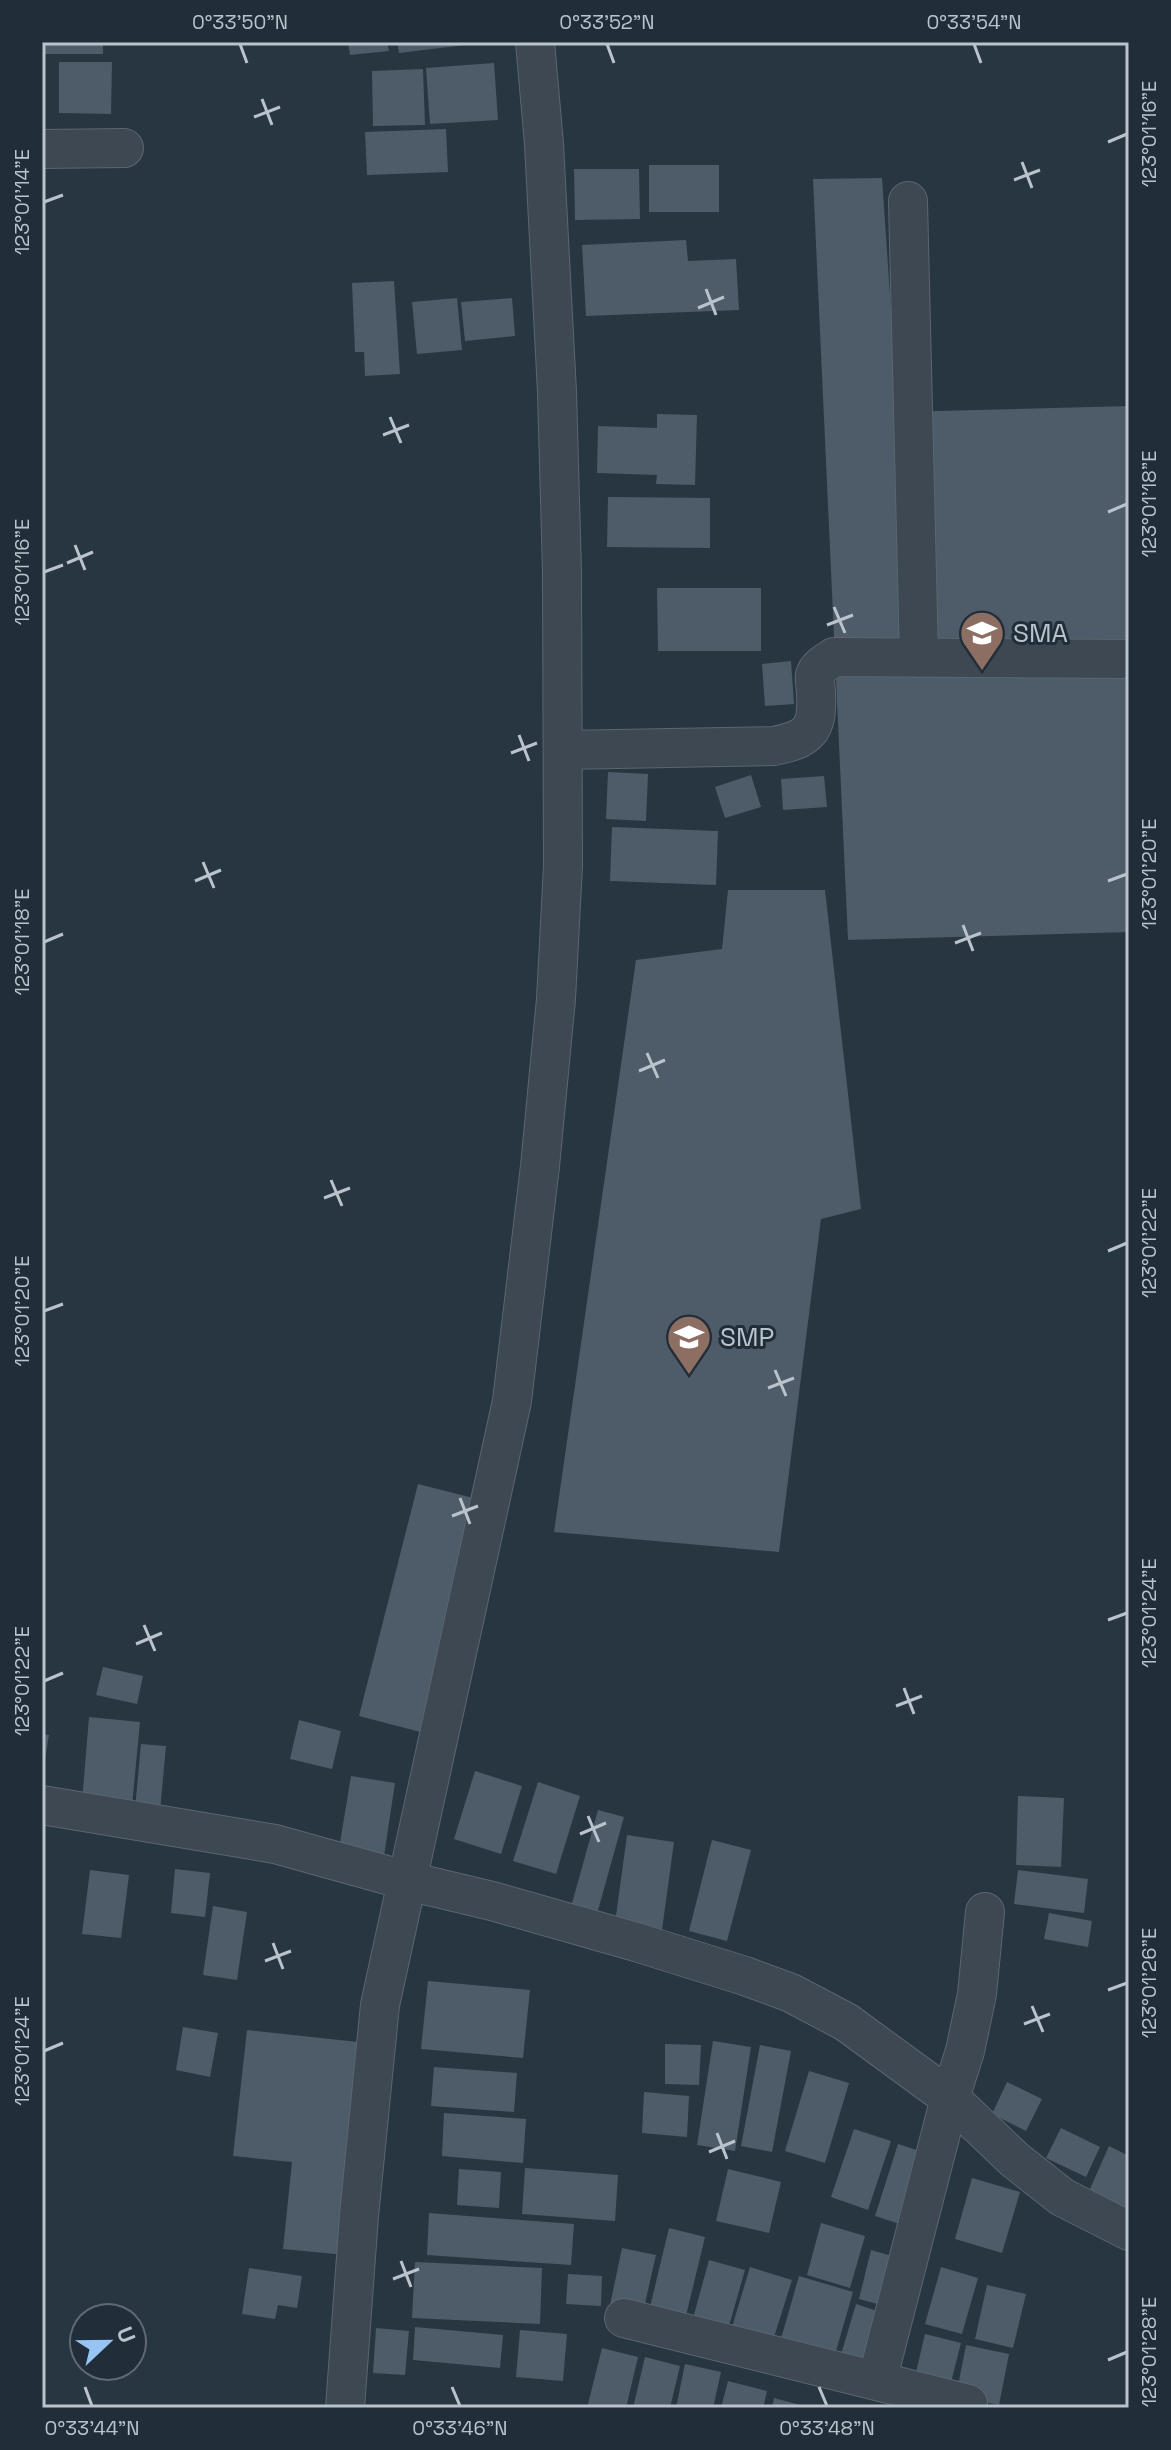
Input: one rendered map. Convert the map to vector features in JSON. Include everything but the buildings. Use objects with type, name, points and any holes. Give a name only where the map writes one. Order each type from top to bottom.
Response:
[{"type":"street","points":[[345,2408],[359,2216],[380,2005],[512,1401],[556,999],[563,866],[557,392],[544,144],[535,42]]},
{"type":"street","points":[[42,149],[124,148]]},
{"type":"street","points":[[908,201],[919,658]]},
{"type":"street","points":[[563,750],[774,746],[795,742],[808,734],[815,722],[815,676],[821,665],[834,657],[1129,659]]},
{"type":"street","points":[[42,1805],[275,1844],[621,1938],[791,1993],[846,2022],[950,2098],[1015,2160],[1062,2197],[1129,2231]]},
{"type":"street","points":[[877,2381],[965,2051],[977,1994],[985,1912]]},
{"type":"street","points":[[624,2318],[968,2404]]},
{"type":"place","name":"SMA","points":[[982,672]]},
{"type":"place","name":"SMP","points":[[689,1376]]}]
